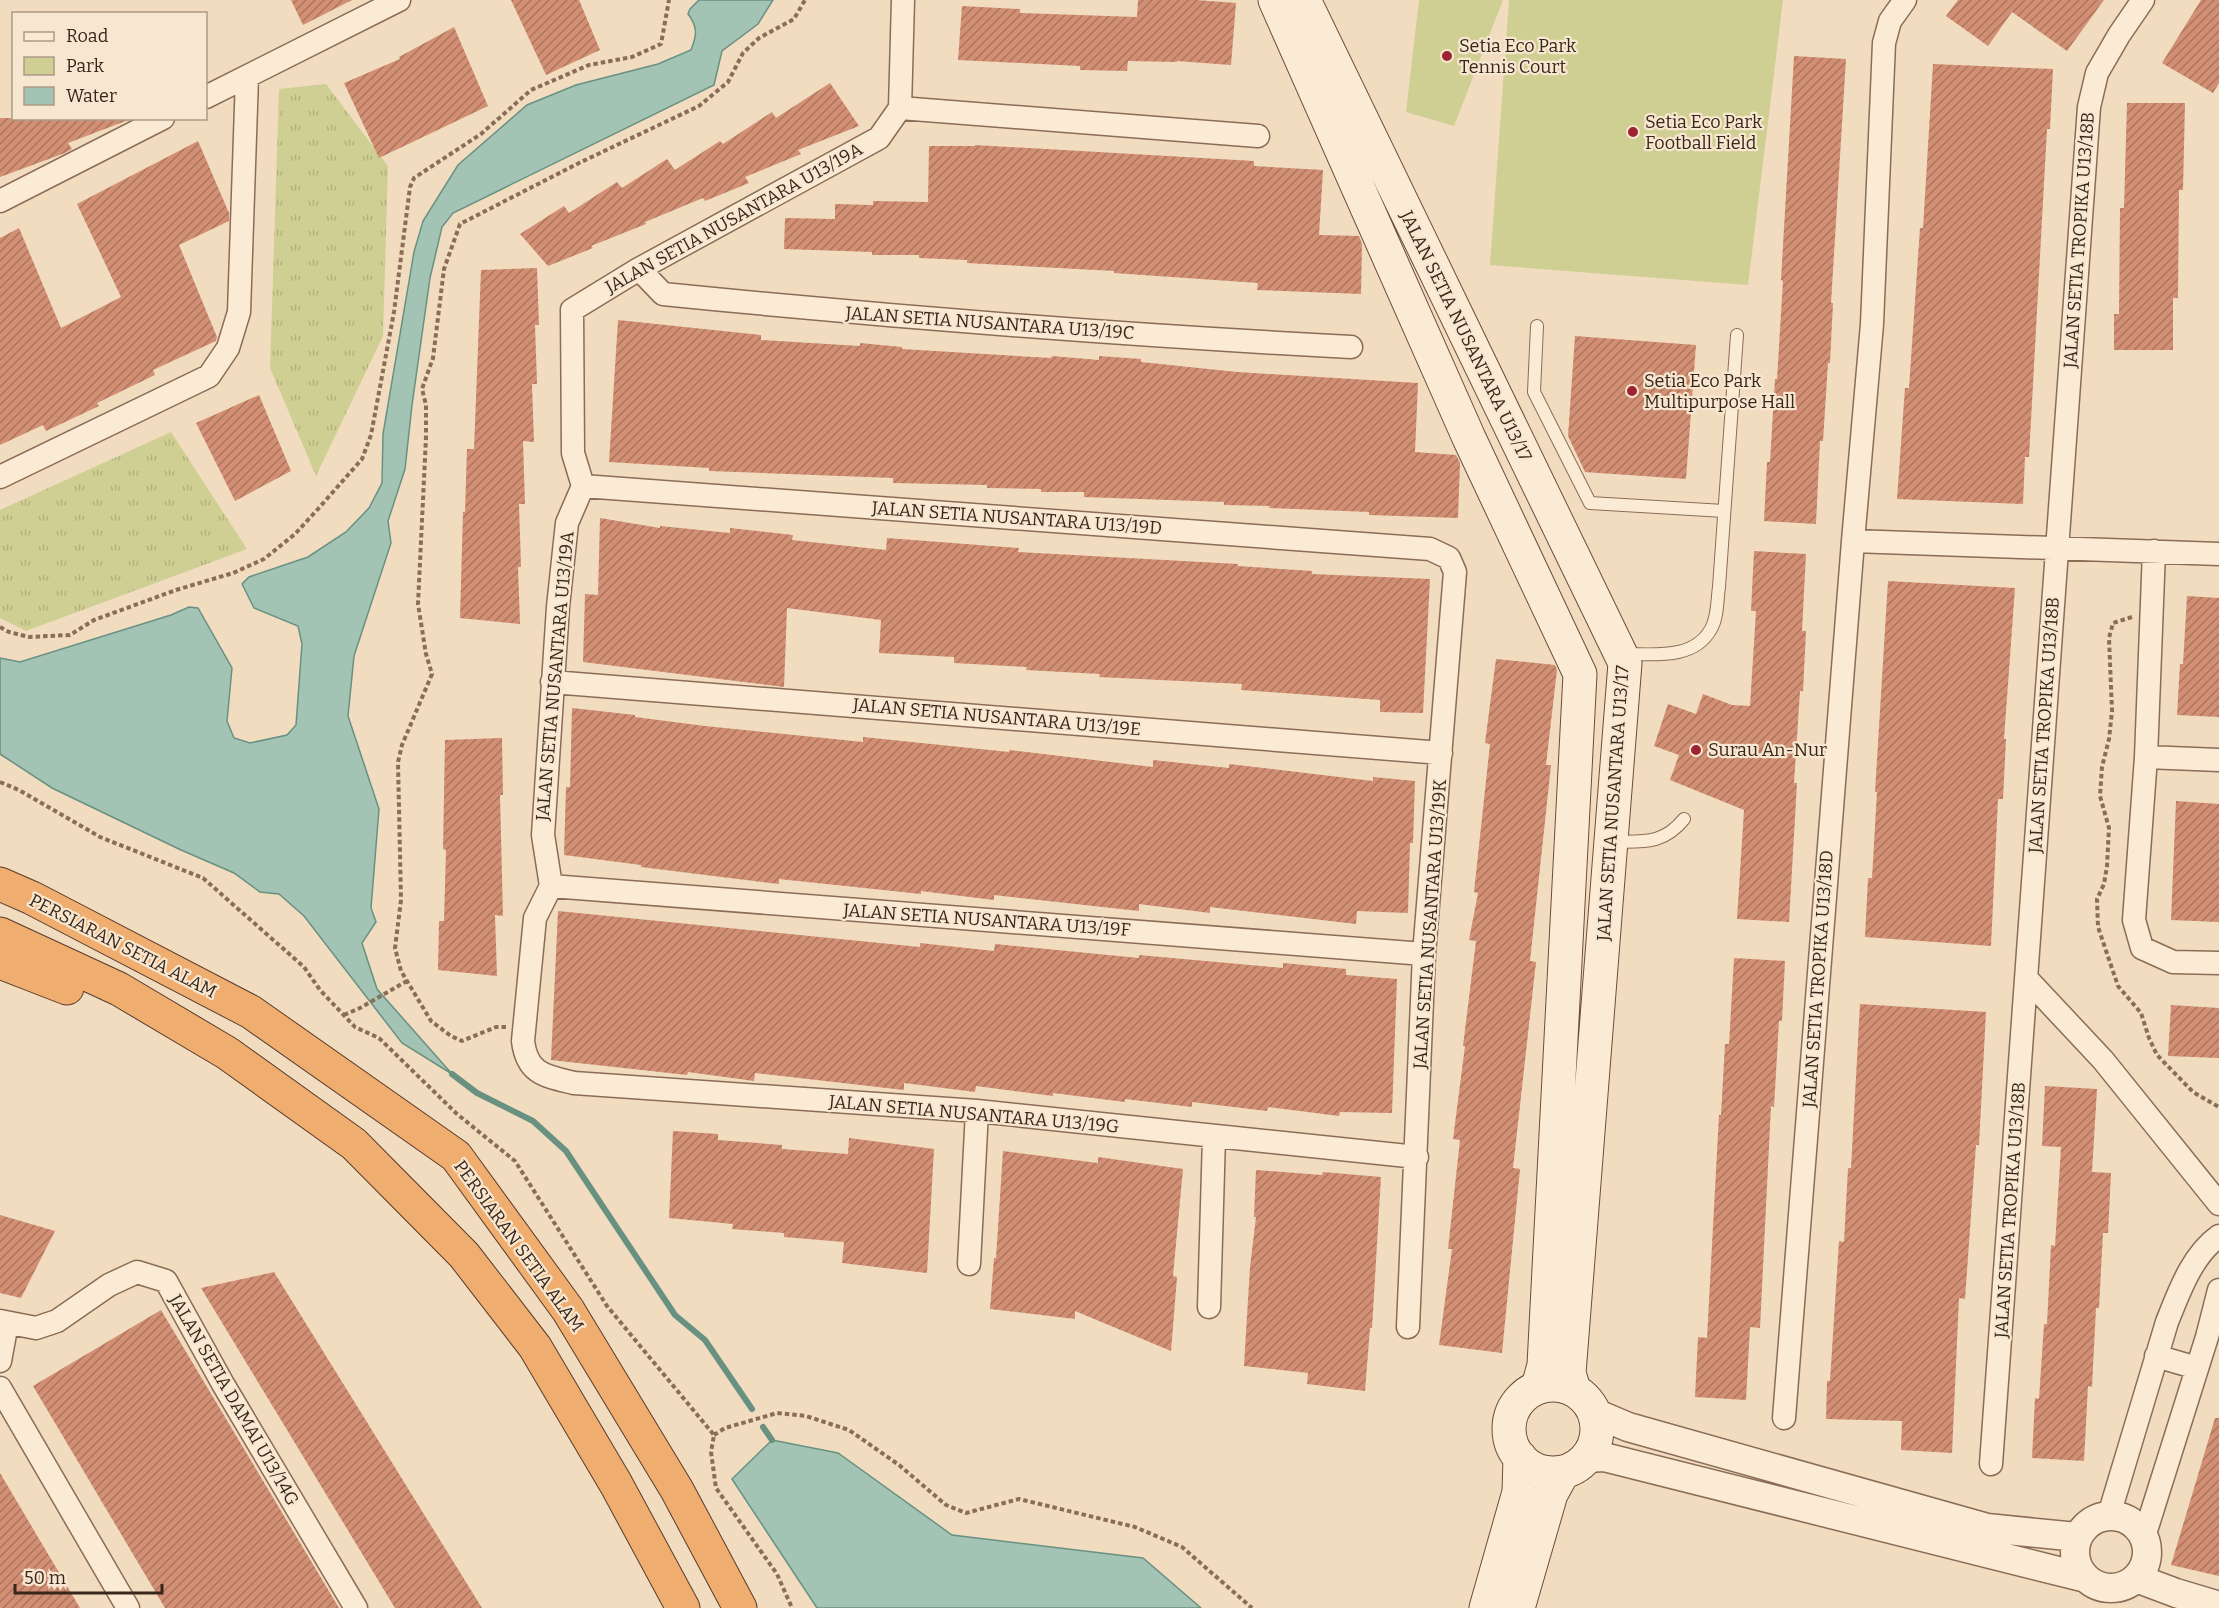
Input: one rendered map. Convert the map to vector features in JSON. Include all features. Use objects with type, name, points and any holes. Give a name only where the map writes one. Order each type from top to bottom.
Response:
[{"type":"highway","points":[[0,875],[32,898]]},
{"type":"highway","name":"PERSIARAN SETIA ALAM","points":[[0,884],[32,898],[251,1012],[456,1156],[568,1310],[677,1490],[740,1608]]},
{"type":"highway","points":[[0,934],[118,989],[227,1053],[354,1144],[464,1255],[535,1347],[615,1484],[683,1608]]},
{"type":"highway","points":[[0,962],[164,1025],[227,1053]]},
{"type":"main road","name":"JALAN SETIA NUSANTARA U13/17","points":[[1275,0],[1469,438],[1580,674],[1544,1365],[1538,1387]]},
{"type":"main road","name":"JALAN SETIA NUSANTARA U13/17","points":[[1304,0],[1625,663],[1569,1373],[1585,1402]]},
{"type":"main road","points":[[1518,1608],[1551,1494],[1597,1437],[1597,1425],[1585,1402],[1563,1385],[1538,1387],[1526,1394],[1516,1405],[1510,1418],[1509,1431],[1512,1445],[1528,1465],[1539,1470],[1551,1473],[1574,1465]]},
{"type":"main road","points":[[1485,1608],[1519,1492],[1520,1457]]},
{"type":"street","points":[[207,97],[399,0]]},
{"type":"street","points":[[903,0],[900,108],[1258,136]]},
{"type":"street","name":"JALAN SETIA TROPIKA U13/18D","points":[[1784,1418],[1872,324],[1884,43],[1890,21],[1905,0]]},
{"type":"street","name":"JALAN SETIA TROPIKA U13/18B","points":[[1991,1464],[2028,980],[2056,547],[2089,107],[2097,73],[2143,0]]},
{"type":"street","points":[[0,477],[209,376],[228,348],[239,312],[247,77]]},
{"type":"street","name":"JALAN SETIA NUSANTARA U13/19A","points":[[551,886],[543,835],[558,607],[567,523],[583,486],[573,453],[572,310],[639,269],[879,138],[900,108]]},
{"type":"street","points":[[0,201],[159,120]]},
{"type":"street","name":"JALAN SETIA NUSANTARA U13/19C","points":[[639,269],[663,294],[820,310],[1154,336],[1352,346]]},
{"type":"street","name":"JALAN SETIA NUSANTARA U13/19D","points":[[583,486],[1430,549],[1449,558]]},
{"type":"street","points":[[1853,541],[2219,554]]},
{"type":"street","points":[[2154,551],[2146,757],[2134,920],[2142,948],[2174,962],[2219,963]]},
{"type":"street","name":"JALAN SETIA NUSANTARA U13/19K","points":[[1408,1327],[1424,954],[1455,572],[1449,558]]},
{"type":"street","name":"JALAN SETIA NUSANTARA U13/19E","points":[[552,682],[1441,753]]},
{"type":"street","points":[[2146,757],[2219,760]]},
{"type":"street","points":[[525,1026],[535,918],[551,886]]},
{"type":"street","name":"JALAN SETIA NUSANTARA U13/19F","points":[[551,886],[1424,954]]},
{"type":"street","points":[[2028,980],[2103,1060],[2219,1204]]},
{"type":"street","name":"JALAN SETIA NUSANTARA U13/19G","points":[[525,1026],[523,1041],[525,1055],[534,1069],[552,1078],[574,1083],[977,1111],[1417,1157]]},
{"type":"street","points":[[969,1264],[977,1111]]},
{"type":"street","points":[[1209,1307],[1214,1137]]},
{"type":"street","points":[[2109,1515],[2156,1356],[2179,1292],[2203,1249],[2219,1236]]},
{"type":"street","name":"JALAN SETIA DAMAI U13/14G","points":[[3,1322],[36,1328],[57,1321],[110,1285],[137,1272],[166,1281],[223,1383],[356,1608]]},
{"type":"street","points":[[2144,1537],[2217,1297],[2179,1292]]},
{"type":"street","points":[[0,1360],[3,1322]]},
{"type":"street","points":[[2156,1356],[2197,1368]]},
{"type":"street","points":[[0,1388],[128,1608]]},
{"type":"street","points":[[1585,1402],[1628,1427],[1986,1528],[2077,1537]]},
{"type":"street","points":[[1574,1465],[1604,1457],[2085,1578],[2105,1587],[2127,1584],[2143,1569],[2147,1558],[2147,1547],[2144,1537],[2130,1521],[2109,1515],[2090,1522],[2077,1537],[2074,1548],[2075,1559],[2085,1578]]},
{"type":"street","points":[[2136,1578],[2219,1606]]},
{"type":"lane","points":[[1537,326],[1534,392],[1590,503],[1724,511]]},
{"type":"lane","points":[[1621,654],[1678,654],[1699,642],[1711,630],[1716,615],[1718,596],[1737,334]]},
{"type":"lane","points":[[1611,842],[1654,841],[1676,829],[1684,819]]},
{"type":"path","points":[[0,627],[29,637],[70,635],[94,620],[176,590],[233,573],[264,559],[295,534],[363,459],[371,435],[394,312],[410,187],[414,178],[481,134],[531,90],[589,65],[632,57],[661,44],[669,0]]},
{"type":"path","points":[[525,1026],[496,1026],[462,1041],[451,1036],[431,1021],[401,971],[395,948],[401,900],[398,762],[402,745],[432,674],[417,604],[426,437],[426,405],[422,389],[434,358],[444,269],[460,224],[579,162],[699,106],[728,82],[744,53],[759,38],[794,19],[806,0]]},
{"type":"path","points":[[344,1015],[407,981]]},
{"type":"path","points":[[792,1608],[777,1574],[716,1488],[711,1452],[714,1435],[725,1428],[777,1413],[806,1416],[849,1430],[900,1465],[946,1505],[966,1513],[1019,1499],[1135,1527],[1182,1547],[1252,1608]]},
{"type":"green space","name":"Setia Eco Park Tennis Court","points":[[1419,0],[1503,0],[1454,126],[1406,112]]},
{"type":"green space","name":"Setia Eco Park Football Field","points":[[1509,0],[1783,0],[1748,285],[1490,265]]},
{"type":"green space","points":[[326,84],[388,166],[383,336],[316,476],[270,368],[279,89]]},
{"type":"green space","points":[[171,432],[247,549],[26,631],[0,618],[0,510]]},
{"type":"water","points":[[699,0],[773,0],[758,24],[722,51],[714,85],[453,213],[442,227],[430,278],[405,469],[388,521],[391,543],[354,656],[348,716],[379,809],[371,908],[376,922],[362,943],[377,989],[452,1074],[402,1043],[304,916],[279,894],[260,892],[234,873],[52,788],[0,754],[0,658],[20,662],[171,615],[189,607],[198,608],[232,668],[227,721],[234,738],[250,743],[287,735],[296,725],[302,644],[298,626],[254,608],[242,584],[249,577],[308,557],[346,532],[369,508],[382,483],[383,434],[414,252],[423,221],[458,165],[527,105],[576,85],[658,64],[691,50],[696,31],[688,14]]},
{"type":"water","points":[[772,1440],[838,1453],[952,1535],[1143,1558],[1201,1608],[817,1608],[732,1479]]},
{"type":"building","points":[[291,0],[352,0],[303,25]]},
{"type":"building","points":[[511,0],[579,0],[600,50],[546,75]]},
{"type":"building","points":[[1138,0],[1236,3],[1231,65],[1177,61],[1128,61],[1127,71],[1080,70],[1080,66],[958,60],[962,6],[1020,9],[1020,13],[1137,17]]},
{"type":"building","points":[[1958,0],[2104,0],[2067,51],[2012,12],[1988,46],[1946,16]]},
{"type":"building","points":[[2201,0],[2219,0],[2219,83],[2213,93],[2162,63]]},
{"type":"building","points":[[454,27],[488,106],[379,158],[344,83],[400,59],[399,57]]},
{"type":"building","points":[[1794,56],[1846,59],[1831,303],[1833,303],[1830,363],[1828,363],[1823,441],[1820,441],[1816,524],[1764,521],[1767,462],[1770,462],[1775,379],[1777,379]]},
{"type":"building","points":[[1933,64],[2053,69],[2050,129],[2047,129],[2029,457],[2025,457],[2023,504],[1897,499],[1905,388],[1909,388],[1920,228],[1923,228]]},
{"type":"building","points":[[830,83],[859,126],[798,150],[801,154],[745,177],[749,183],[705,201],[703,198],[548,266],[520,234],[564,206],[569,213],[617,182],[622,188],[667,159],[675,170],[720,141],[723,144],[772,112],[776,118]]},
{"type":"building","points":[[2127,103],[2185,103],[2183,190],[2179,190],[2178,298],[2173,298],[2173,350],[2114,350],[2114,314],[2119,314],[2120,208],[2124,208]]},
{"type":"building","points":[[0,118],[12,118],[12,120],[128,120],[68,143],[72,149],[65,153],[0,177]]},
{"type":"building","points":[[198,141],[229,213],[229,221],[179,245],[217,337],[216,341],[153,370],[155,375],[97,403],[99,406],[46,431],[43,425],[0,445],[0,238],[19,228],[61,328],[121,297],[77,204]]},
{"type":"building","points":[[975,145],[1254,161],[1254,166],[1323,170],[1319,235],[1359,236],[1362,244],[1361,294],[1257,290],[1258,283],[1114,273],[1114,271],[967,263],[967,260],[919,258],[919,255],[872,255],[872,252],[784,249],[785,218],[835,219],[835,204],[873,205],[873,201],[928,202],[929,146]]},
{"type":"building","points":[[537,268],[539,325],[535,325],[537,384],[532,384],[534,442],[523,441],[525,504],[519,504],[520,624],[460,618],[467,449],[474,449],[481,270]]},
{"type":"building","points":[[618,320],[761,335],[761,340],[860,346],[860,343],[902,347],[902,349],[1051,358],[1052,356],[1099,360],[1099,356],[1141,359],[1141,362],[1237,372],[1418,383],[1415,452],[1456,455],[1460,463],[1458,518],[1369,515],[1369,512],[1224,505],[1224,502],[1084,497],[1084,492],[1041,492],[1041,489],[987,488],[987,485],[893,483],[893,478],[709,471],[709,468],[609,462]]},
{"type":"building","name":"Setia Eco Park Multipurpose Hall","points":[[1575,336],[1696,345],[1686,479],[1585,472],[1568,436]]},
{"type":"building","points":[[259,395],[291,471],[235,501],[196,423]]},
{"type":"building","points":[[600,518],[660,528],[660,526],[730,533],[730,528],[793,535],[792,540],[886,550],[887,538],[1019,548],[1018,552],[1238,564],[1238,566],[1312,571],[1312,574],[1430,579],[1423,713],[1380,712],[1380,700],[1241,690],[1242,684],[1099,677],[1100,674],[954,663],[954,657],[879,653],[881,620],[787,608],[784,687],[583,662],[585,594],[598,595]]},
{"type":"building","points":[[1754,551],[1806,554],[1802,631],[1806,631],[1794,783],[1797,783],[1789,922],[1737,919],[1744,810],[1670,780],[1679,755],[1654,746],[1668,704],[1696,714],[1703,694],[1732,705],[1750,706],[1756,611],[1751,611]]},
{"type":"building","points":[[1888,581],[2015,588],[2004,739],[2006,739],[2003,799],[1998,799],[1991,946],[1865,937],[1868,878],[1872,878]]},
{"type":"building","points":[[2187,596],[2219,598],[2219,717],[2177,715]]},
{"type":"building","points":[[1496,659],[1555,665],[1557,670],[1546,765],[1551,765],[1530,961],[1536,962],[1513,1168],[1520,1169],[1502,1353],[1439,1345],[1452,1249],[1448,1249],[1460,1140],[1453,1139],[1476,941],[1469,940],[1478,893],[1474,892],[1490,744],[1485,743]]},
{"type":"building","points":[[572,708],[705,726],[863,742],[863,737],[1009,752],[1009,750],[1153,767],[1153,760],[1229,768],[1229,764],[1373,781],[1373,777],[1415,781],[1408,913],[1357,911],[1356,924],[1210,907],[1210,913],[1139,904],[1139,911],[994,895],[994,900],[921,891],[921,894],[779,879],[779,884],[564,855],[566,787],[570,787]]},
{"type":"building","points":[[502,738],[503,795],[500,795],[503,916],[495,915],[497,976],[438,970],[439,921],[444,921],[445,740]]},
{"type":"building","points":[[2176,801],[2219,804],[2219,922],[2171,920]]},
{"type":"building","points":[[558,911],[920,947],[920,943],[994,951],[995,944],[1139,958],[1139,955],[1283,968],[1283,963],[1346,969],[1346,975],[1397,979],[1392,1113],[1340,1112],[1339,1116],[1268,1107],[1267,1111],[1192,1102],[1192,1107],[1053,1093],[1053,1096],[976,1086],[975,1092],[904,1083],[904,1090],[755,1073],[754,1081],[688,1072],[687,1075],[551,1060]]},
{"type":"building","points":[[1734,958],[1785,961],[1774,1107],[1771,1106],[1760,1328],[1750,1327],[1746,1400],[1695,1397],[1698,1337],[1707,1338],[1719,1115],[1721,1115],[1725,1044],[1729,1044]]},
{"type":"building","points":[[1860,1004],[1986,1012],[1979,1145],[1976,1145],[1965,1299],[1959,1298],[1952,1453],[1901,1450],[1902,1421],[1826,1419],[1839,1241],[1844,1242],[1848,1168],[1851,1168]]},
{"type":"building","points":[[2171,1005],[2219,1008],[2219,1058],[2168,1056]]},
{"type":"building","points":[[2045,1086],[2097,1089],[2092,1172],[2111,1173],[2108,1233],[2103,1233],[2099,1308],[2096,1308],[2092,1387],[2088,1386],[2084,1461],[2032,1458],[2035,1398],[2039,1399],[2044,1324],[2047,1324],[2051,1245],[2055,1246],[2061,1147],[2042,1146]]},
{"type":"building","points":[[673,1131],[718,1134],[718,1140],[782,1145],[782,1149],[848,1154],[849,1138],[934,1149],[927,1273],[842,1263],[844,1242],[784,1237],[784,1233],[732,1229],[733,1224],[669,1218]]},
{"type":"building","points":[[1003,1151],[1098,1163],[1098,1157],[1183,1169],[1173,1276],[1177,1277],[1171,1351],[1075,1311],[1075,1319],[990,1309]]},
{"type":"building","points":[[1256,1170],[1381,1177],[1372,1328],[1370,1328],[1365,1391],[1307,1384],[1308,1373],[1244,1366],[1250,1267],[1256,1217],[1254,1217]]},
{"type":"building","points":[[0,1215],[55,1231],[21,1298],[0,1293]]},
{"type":"building","points":[[274,1272],[482,1608],[395,1608],[201,1288]]},
{"type":"building","points":[[161,1310],[339,1608],[165,1608],[33,1386]]},
{"type":"building","points":[[2215,1418],[2219,1418],[2219,1576],[2171,1565]]},
{"type":"building","points":[[0,1473],[80,1608],[0,1608]]},
{"type":"waterway","points":[[452,1074],[477,1093],[533,1121],[566,1151],[675,1315],[705,1340],[752,1409]]},
{"type":"waterway","points":[[763,1427],[772,1440]]},
{"type":"place","name":"Setia Eco Park Tennis Court","points":[[1447,56]]},
{"type":"place","name":"Setia Eco Park Football Field","points":[[1633,132]]},
{"type":"place","name":"Setia Eco Park Multipurpose Hall","points":[[1632,391]]},
{"type":"place","name":"Surau An-Nur","points":[[1696,750]]}]
